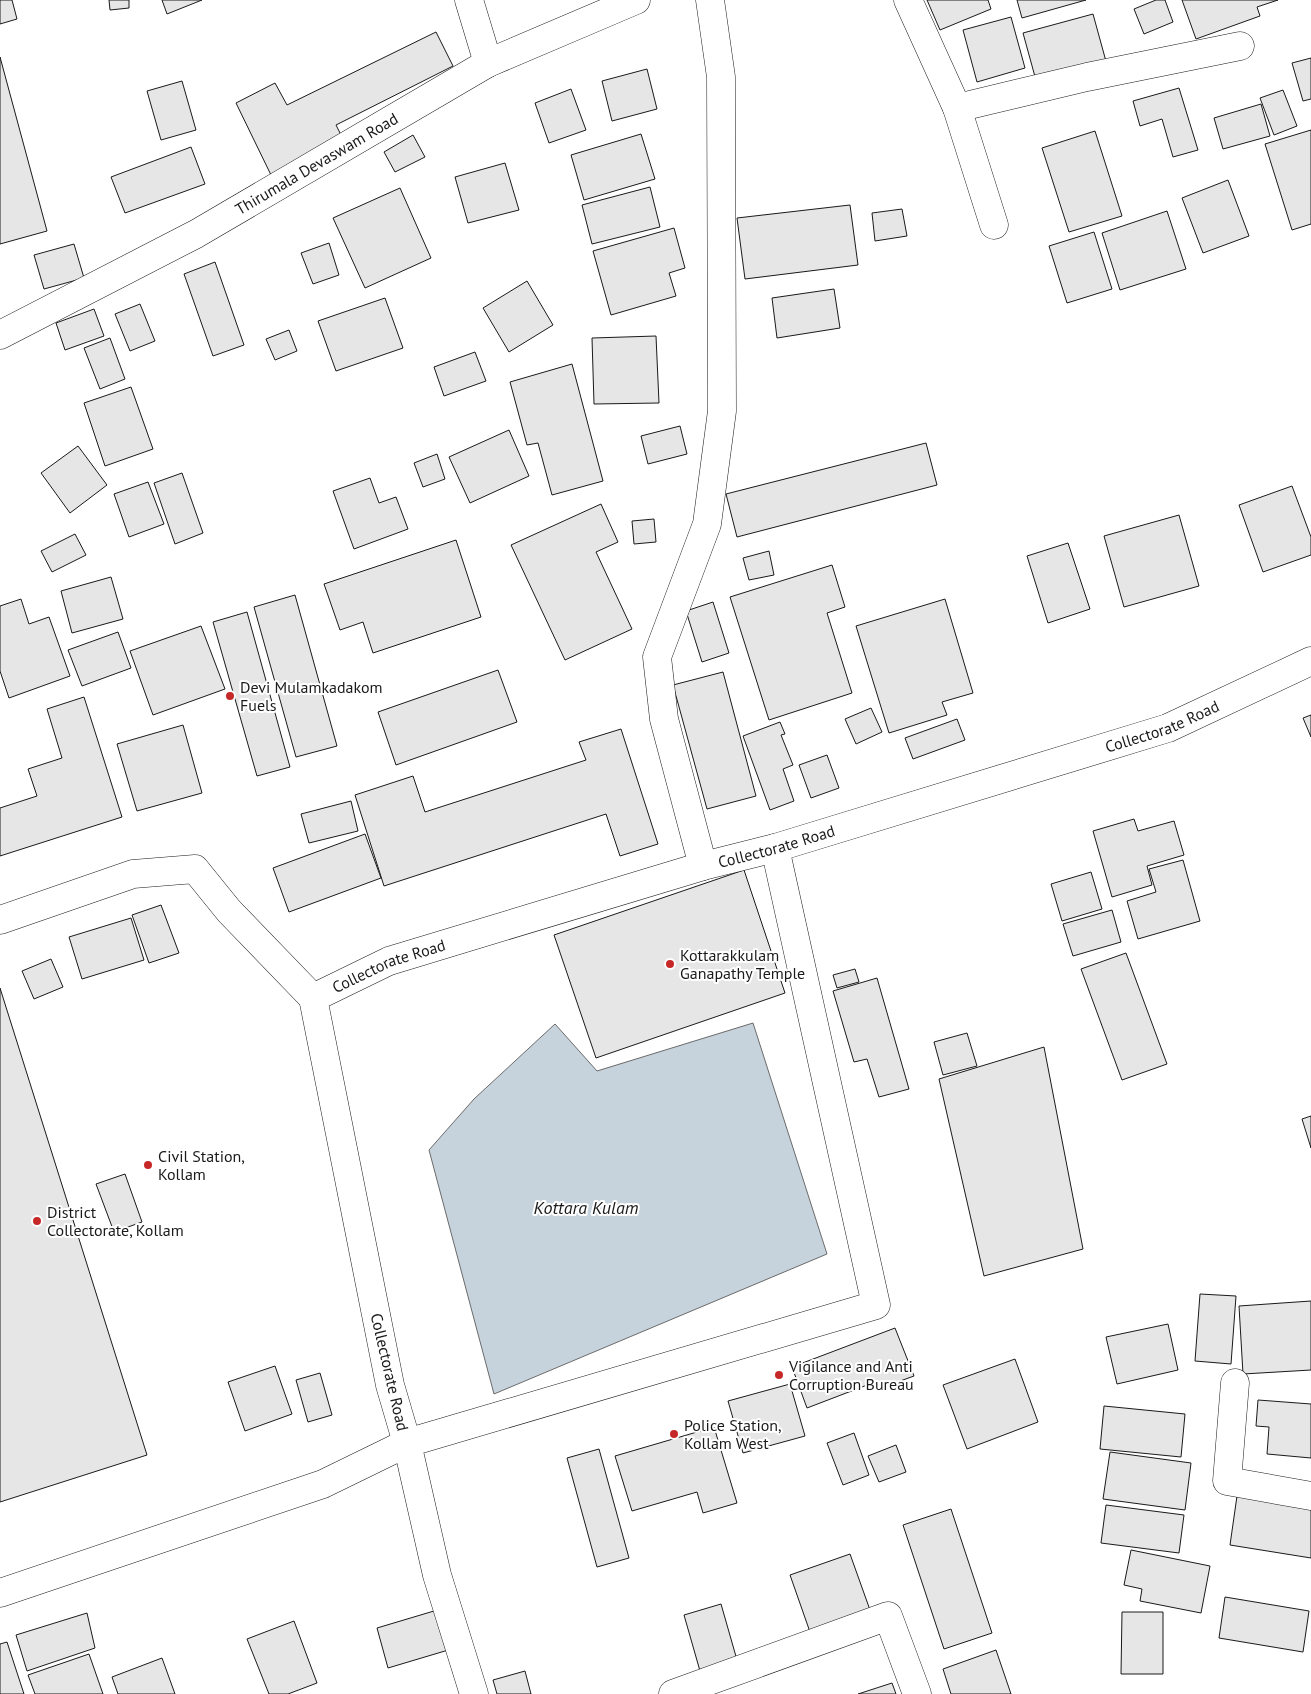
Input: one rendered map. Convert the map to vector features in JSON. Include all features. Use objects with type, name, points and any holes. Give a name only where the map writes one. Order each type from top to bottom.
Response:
[{"type":"street","points":[[468,0],[488,63]]},
{"type":"street","name":"Thirumala Devaswam Road","points":[[0,335],[196,234],[488,63],[636,0]]},
{"type":"street","points":[[703,866],[664,719],[657,657],[707,524],[722,411],[721,77],[710,0]]},
{"type":"street","points":[[908,0],[957,108],[994,226]]},
{"type":"street","points":[[957,108],[1087,77],[1240,46]]},
{"type":"street","name":"Collectorate Road","points":[[0,1593],[323,1484],[407,1443],[390,1386],[313,998],[389,961],[703,866],[774,848],[1168,728],[1311,661]]},
{"type":"street","points":[[474,1694],[437,1576],[407,1443],[876,1305],[774,848]]},
{"type":"street","points":[[0,920],[133,874],[195,870],[229,910],[313,998]]},
{"type":"street","points":[[1235,1383],[1226,1482],[1311,1496]]},
{"type":"street","points":[[673,1694],[703,1689],[888,1616],[917,1694]]},
{"type":"water","name":"Kottara Kulam","points":[[753,1023],[827,1254],[494,1394],[429,1150],[474,1099],[555,1024],[597,1071]]},
{"type":"building","points":[[0,0],[12,0],[17,19],[0,24]]},
{"type":"building","points":[[109,0],[129,0],[129,8],[110,10]]},
{"type":"building","points":[[162,0],[202,0],[167,14]]},
{"type":"building","points":[[927,0],[988,0],[991,9],[940,30]]},
{"type":"building","points":[[1017,0],[1086,0],[1022,18]]},
{"type":"building","points":[[1156,0],[1165,0],[1173,22],[1144,34],[1134,9]]},
{"type":"building","points":[[1182,0],[1278,0],[1257,7],[1260,16],[1196,39]]},
{"type":"building","points":[[1093,14],[1107,65],[1037,84],[1023,33]]},
{"type":"building","points":[[1011,17],[1025,68],[977,82],[963,30]]},
{"type":"building","points":[[436,32],[453,66],[336,125],[343,139],[271,175],[236,103],[275,83],[287,105]]},
{"type":"building","points":[[0,57],[47,231],[0,244]]},
{"type":"building","points":[[1311,58],[1311,99],[1303,101],[1292,63]]},
{"type":"building","points":[[647,69],[657,109],[612,121],[602,81]]},
{"type":"building","points":[[182,81],[196,130],[161,140],[147,91]]},
{"type":"building","points":[[1179,88],[1198,150],[1173,157],[1162,119],[1140,126],[1133,101]]},
{"type":"building","points":[[571,89],[586,130],[549,143],[535,103]]},
{"type":"building","points":[[1283,90],[1297,126],[1274,135],[1260,98]]},
{"type":"building","points":[[1261,104],[1270,136],[1223,149],[1214,118]]},
{"type":"building","points":[[1311,130],[1311,224],[1292,230],[1265,144]]},
{"type":"building","points":[[1095,131],[1122,216],[1069,232],[1042,148]]},
{"type":"building","points":[[641,134],[655,179],[584,200],[571,155]]},
{"type":"building","points":[[413,135],[425,157],[395,172],[384,152]]},
{"type":"building","points":[[191,147],[205,184],[125,213],[111,177]]},
{"type":"building","points":[[505,163],[519,210],[468,223],[455,177]]},
{"type":"building","points":[[1228,180],[1249,236],[1203,253],[1182,198]]},
{"type":"building","points":[[650,187],[660,227],[592,244],[582,205]]},
{"type":"building","points":[[400,188],[431,258],[365,288],[333,218]]},
{"type":"building","points":[[850,205],[858,265],[745,279],[737,218]]},
{"type":"building","points":[[902,209],[907,236],[875,241],[872,213]]},
{"type":"building","points":[[1167,211],[1186,269],[1120,290],[1102,233]]},
{"type":"building","points":[[674,228],[685,268],[669,273],[676,296],[611,315],[593,251]]},
{"type":"building","points":[[1094,232],[1112,289],[1067,303],[1049,246]]},
{"type":"building","points":[[329,243],[339,275],[313,284],[301,253]]},
{"type":"building","points":[[74,244],[84,278],[44,289],[34,255]]},
{"type":"building","points":[[215,262],[244,345],[213,356],[184,274]]},
{"type":"building","points":[[527,281],[553,325],[509,352],[483,308]]},
{"type":"building","points":[[834,289],[840,328],[777,338],[772,298]]},
{"type":"building","points":[[385,298],[403,348],[336,371],[318,321]]},
{"type":"building","points":[[140,304],[155,341],[130,351],[115,314]]},
{"type":"building","points":[[94,309],[104,336],[65,350],[56,323]]},
{"type":"building","points":[[289,330],[297,351],[275,360],[266,339]]},
{"type":"building","points":[[656,336],[659,403],[594,404],[592,338]]},
{"type":"building","points":[[110,338],[125,379],[100,389],[84,348]]},
{"type":"building","points":[[475,352],[486,381],[444,396],[434,367]]},
{"type":"building","points":[[572,364],[603,481],[552,495],[538,443],[527,445],[510,382]]},
{"type":"building","points":[[131,387],[153,449],[105,466],[84,403]]},
{"type":"building","points":[[680,426],[687,454],[648,464],[641,436]]},
{"type":"building","points":[[509,430],[529,476],[470,503],[449,457]]},
{"type":"building","points":[[926,443],[937,485],[737,537],[726,494]]},
{"type":"building","points":[[78,446],[107,485],[70,513],[41,473]]},
{"type":"building","points":[[437,454],[445,479],[423,487],[414,463]]},
{"type":"building","points":[[182,473],[203,533],[175,544],[154,483]]},
{"type":"building","points":[[370,478],[379,503],[396,497],[408,529],[354,549],[333,491]]},
{"type":"building","points":[[148,482],[164,524],[129,537],[114,494]]},
{"type":"building","points":[[1292,486],[1311,537],[1311,555],[1263,572],[1239,505]]},
{"type":"building","points":[[601,504],[618,542],[596,552],[632,629],[565,660],[511,545]]},
{"type":"building","points":[[1179,515],[1199,586],[1124,607],[1104,536]]},
{"type":"building","points":[[654,519],[656,542],[634,544],[632,521]]},
{"type":"building","points":[[75,534],[86,555],[52,572],[41,551]]},
{"type":"building","points":[[456,540],[481,617],[373,653],[363,622],[340,630],[324,584]]},
{"type":"building","points":[[1068,543],[1090,609],[1048,623],[1027,556]]},
{"type":"building","points":[[769,551],[774,575],[749,580],[743,558]]},
{"type":"building","points":[[832,565],[845,607],[827,613],[852,693],[769,720],[730,597]]},
{"type":"building","points":[[111,577],[123,619],[72,633],[61,591]]},
{"type":"building","points":[[295,595],[337,746],[296,757],[254,607]]},
{"type":"building","points":[[21,599],[29,624],[49,617],[70,676],[9,698],[0,671],[0,606]]},
{"type":"building","points":[[945,599],[973,693],[942,702],[947,715],[889,733],[856,626]]},
{"type":"building","points":[[713,602],[729,653],[702,662],[686,611]]},
{"type":"building","points":[[247,612],[290,767],[257,776],[213,622]]},
{"type":"building","points":[[201,626],[225,689],[153,715],[130,651]]},
{"type":"building","points":[[118,632],[131,668],[82,686],[68,650]]},
{"type":"building","points":[[498,670],[517,722],[396,765],[378,712]]},
{"type":"building","points":[[723,672],[756,796],[707,809],[673,685]]},
{"type":"building","points":[[84,697],[122,817],[0,856],[0,808],[37,796],[28,769],[62,758],[47,709]]},
{"type":"building","points":[[871,708],[882,732],[856,744],[845,719]]},
{"type":"building","points":[[1311,715],[1311,737],[1303,718]]},
{"type":"building","points":[[957,719],[965,740],[913,759],[905,738]]},
{"type":"building","points":[[780,722],[785,734],[781,735],[793,765],[783,769],[794,801],[770,810],[743,736]]},
{"type":"building","points":[[183,725],[202,793],[137,811],[117,744]]},
{"type":"building","points":[[621,729],[658,844],[620,856],[606,814],[384,886],[355,795],[413,776],[425,812],[586,760],[579,742]]},
{"type":"building","points":[[827,755],[839,788],[811,798],[799,765]]},
{"type":"building","points":[[351,801],[358,831],[309,843],[301,814]]},
{"type":"building","points":[[1134,819],[1138,831],[1174,821],[1184,855],[1147,866],[1152,885],[1112,897],[1093,831]]},
{"type":"building","points":[[365,834],[381,878],[289,912],[273,868]]},
{"type":"building","points":[[1183,860],[1200,921],[1138,939],[1127,901],[1156,892],[1149,869]]},
{"type":"building","name":"Kottarakkulam Ganapathy Temple","points":[[744,870],[785,993],[596,1058],[554,935]]},
{"type":"building","points":[[1091,872],[1102,909],[1062,921],[1051,884]]},
{"type":"building","points":[[161,905],[179,953],[149,963],[132,915]]},
{"type":"building","points":[[1112,910],[1121,942],[1073,956],[1063,924]]},
{"type":"building","points":[[131,918],[144,960],[82,979],[69,937]]},
{"type":"building","points":[[1126,953],[1167,1064],[1122,1080],[1081,969]]},
{"type":"building","points":[[51,959],[63,987],[34,999],[22,971]]},
{"type":"building","points":[[855,969],[859,982],[837,988],[833,975]]},
{"type":"building","points":[[877,978],[909,1089],[879,1097],[867,1059],[854,1062],[833,991]]},
{"type":"building","name":"District Collectorate, Kollam","points":[[0,988],[147,1455],[0,1502]]},
{"type":"building","points":[[967,1033],[977,1066],[943,1075],[934,1042]]},
{"type":"building","points":[[1044,1047],[1083,1249],[984,1276],[939,1079]]},
{"type":"building","points":[[1311,1116],[1311,1148],[1302,1119]]},
{"type":"building","points":[[125,1174],[142,1222],[114,1232],[96,1184]]},
{"type":"building","points":[[1200,1294],[1236,1296],[1231,1364],[1195,1361]]},
{"type":"building","points":[[1311,1301],[1311,1370],[1243,1374],[1239,1306]]},
{"type":"building","points":[[1168,1324],[1178,1370],[1117,1384],[1106,1337]]},
{"type":"building","points":[[895,1328],[914,1376],[878,1389],[875,1382],[807,1408],[792,1367]]},
{"type":"building","points":[[1015,1359],[1038,1422],[967,1449],[943,1385]]},
{"type":"building","points":[[275,1366],[292,1414],[245,1431],[228,1382]]},
{"type":"building","points":[[320,1373],[332,1415],[308,1422],[296,1380]]},
{"type":"building","points":[[790,1384],[805,1436],[743,1453],[728,1401]]},
{"type":"building","points":[[1258,1400],[1311,1404],[1311,1458],[1267,1454],[1269,1427],[1256,1426]]},
{"type":"building","points":[[1104,1406],[1185,1414],[1181,1457],[1100,1449]]},
{"type":"building","points":[[714,1427],[737,1503],[703,1513],[697,1492],[632,1511],[615,1456]]},
{"type":"building","points":[[854,1433],[869,1475],[843,1485],[827,1443]]},
{"type":"building","points":[[896,1445],[906,1472],[879,1482],[868,1456]]},
{"type":"building","points":[[599,1449],[629,1558],[597,1567],[567,1458]]},
{"type":"building","points":[[1110,1452],[1191,1463],[1185,1510],[1103,1499]]},
{"type":"building","points":[[1237,1496],[1311,1508],[1311,1558],[1230,1545]]},
{"type":"building","points":[[1106,1505],[1184,1515],[1179,1553],[1101,1543]]},
{"type":"building","points":[[951,1509],[992,1633],[944,1649],[903,1525]]},
{"type":"building","points":[[1131,1550],[1210,1566],[1201,1613],[1140,1601],[1142,1589],[1124,1585]]},
{"type":"building","points":[[850,1554],[870,1610],[810,1632],[790,1575]]},
{"type":"building","points":[[1225,1597],[1309,1611],[1303,1652],[1219,1638]]},
{"type":"building","points":[[721,1604],[737,1660],[700,1671],[684,1615]]},
{"type":"building","points":[[444,1608],[455,1648],[388,1668],[377,1628]]},
{"type":"building","points":[[1122,1612],[1163,1612],[1163,1674],[1121,1674]]},
{"type":"building","points":[[87,1613],[95,1648],[27,1671],[16,1635]]},
{"type":"building","points":[[294,1621],[317,1683],[288,1694],[269,1694],[247,1639]]},
{"type":"building","points":[[7,1642],[24,1694],[0,1694],[0,1644]]},
{"type":"building","points":[[996,1650],[1011,1694],[951,1694],[943,1669]]},
{"type":"building","points":[[89,1654],[103,1694],[35,1694],[28,1675]]},
{"type":"building","points":[[162,1658],[175,1694],[118,1694],[112,1677]]},
{"type":"building","points":[[525,1671],[531,1694],[497,1694],[493,1680]]},
{"type":"building","points":[[892,1683],[896,1694],[858,1694]]},
{"type":"place","name":"Devi Mulamkadakom Fuels","points":[[230,696]]},
{"type":"place","name":"Kottarakkulam Ganapathy Temple","points":[[670,964]]},
{"type":"place","name":"Civil Station, Kollam","points":[[148,1165]]},
{"type":"place","name":"District Collectorate, Kollam","points":[[37,1221]]},
{"type":"place","name":"Vigilance and Anti Corruption Bureau","points":[[779,1375]]},
{"type":"place","name":"Police Station, Kollam West","points":[[674,1434]]}]
